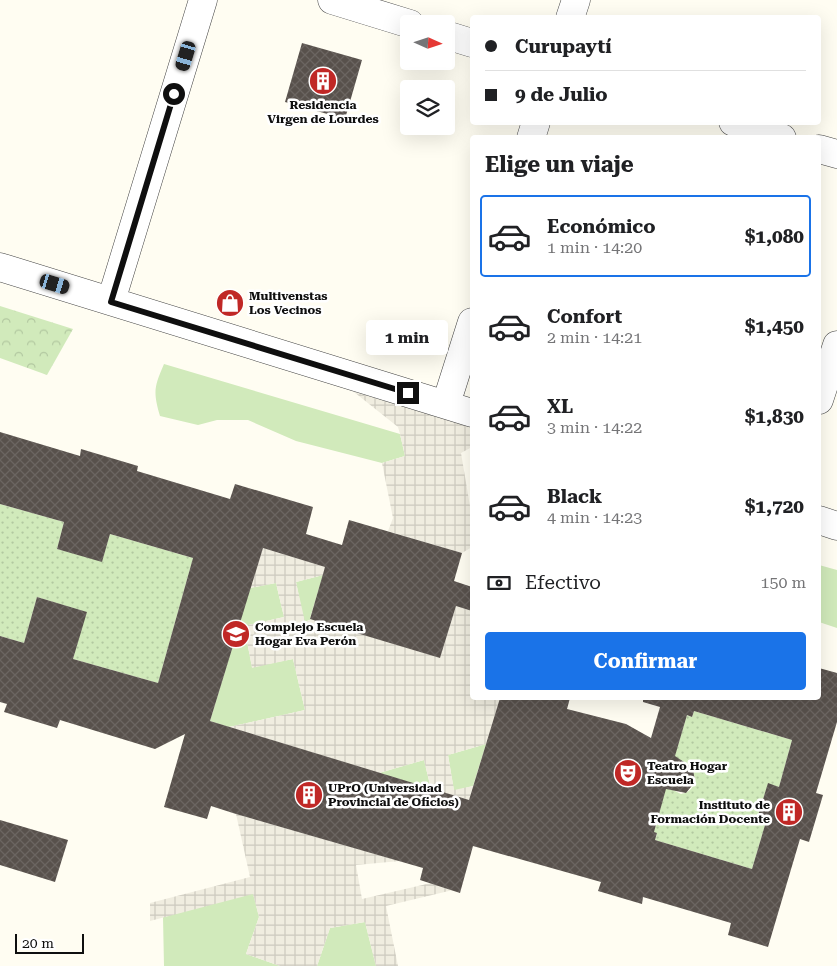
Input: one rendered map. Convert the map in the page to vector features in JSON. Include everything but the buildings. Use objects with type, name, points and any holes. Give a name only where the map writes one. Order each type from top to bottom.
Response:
[{"type":"street","points":[[111,302],[203,0]]},
{"type":"street","points":[[332,0],[400,21]]},
{"type":"street","points":[[571,15],[576,0]]},
{"type":"street","points":[[455,38],[470,42]]},
{"type":"street","points":[[742,125],[773,135]]},
{"type":"street","points":[[821,150],[837,154]]},
{"type":"street","points":[[0,268],[470,412]]},
{"type":"street","points":[[446,404],[470,328]]},
{"type":"street","points":[[821,394],[837,345]]},
{"type":"street","points":[[821,521],[837,526]]},
{"type":"green space","points":[[0,306],[73,329],[47,375],[0,358]]},
{"type":"green space","points":[[164,364],[400,434],[405,456],[382,463],[296,441],[248,420],[217,420],[198,425],[160,416],[156,401],[156,390],[158,378]]},
{"type":"green space","points":[[0,504],[64,522],[57,549],[102,561],[110,534],[193,558],[158,683],[73,659],[86,612],[37,597],[24,643],[0,636]]},
{"type":"green space","points":[[821,566],[837,570],[837,628],[821,623]]},
{"type":"green space","points":[[323,575],[310,618],[312,619],[304,622],[296,582]]},
{"type":"green space","points":[[276,583],[284,617],[244,626],[252,667],[293,659],[305,710],[229,727],[210,721],[250,588]]},
{"type":"green space","points":[[694,711],[792,740],[779,787],[768,784],[756,822],[765,825],[752,869],[655,840],[657,834],[654,832],[667,783],[671,789],[681,794],[689,791],[694,784],[692,768],[672,765],[687,715],[692,717]]},
{"type":"green space","points":[[486,744],[473,786],[454,791],[448,755]]},
{"type":"green space","points":[[424,760],[431,789],[379,773]]},
{"type":"green space","points":[[253,893],[259,917],[246,954],[280,966],[164,966],[163,917]]},
{"type":"green space","points":[[365,922],[376,966],[317,966],[330,928]]},
{"type":"shaded area","points":[[354,392],[470,426],[470,448],[461,453],[470,506],[470,548],[462,553],[388,531],[393,518],[382,463],[405,456],[398,427]]},
{"type":"shaded area","points":[[263,548],[325,567],[323,575],[296,582],[305,622],[313,619],[440,658],[456,606],[470,610],[470,700],[499,700],[486,744],[448,755],[454,790],[473,786],[469,800],[431,789],[424,760],[379,773],[229,727],[305,710],[293,659],[252,668],[244,626],[284,617],[276,583],[250,588]]},
{"type":"shaded area","points":[[236,814],[400,861],[356,865],[362,899],[431,883],[453,890],[386,906],[398,966],[376,966],[365,922],[330,928],[317,966],[280,966],[246,954],[259,917],[253,894],[150,921],[150,903],[250,877]]},
{"type":"place","name":"Residencia Virgen de Lourdes","points":[[323,81]]},
{"type":"place","name":"Multivenstas Los Vecinos","points":[[230,303]]},
{"type":"place","name":"Complejo Escuela Hogar Eva Perón","points":[[236,634]]},
{"type":"place","name":"Teatro Hogar Escuela","points":[[628,773]]},
{"type":"place","name":"UPrO (Universidad Provincial de Oficios)","points":[[309,795]]},
{"type":"place","name":"Instituto de Formación Docente","points":[[789,812]]},
{"type":"route","points":[[174,94],[111,302],[408,393]]}]
